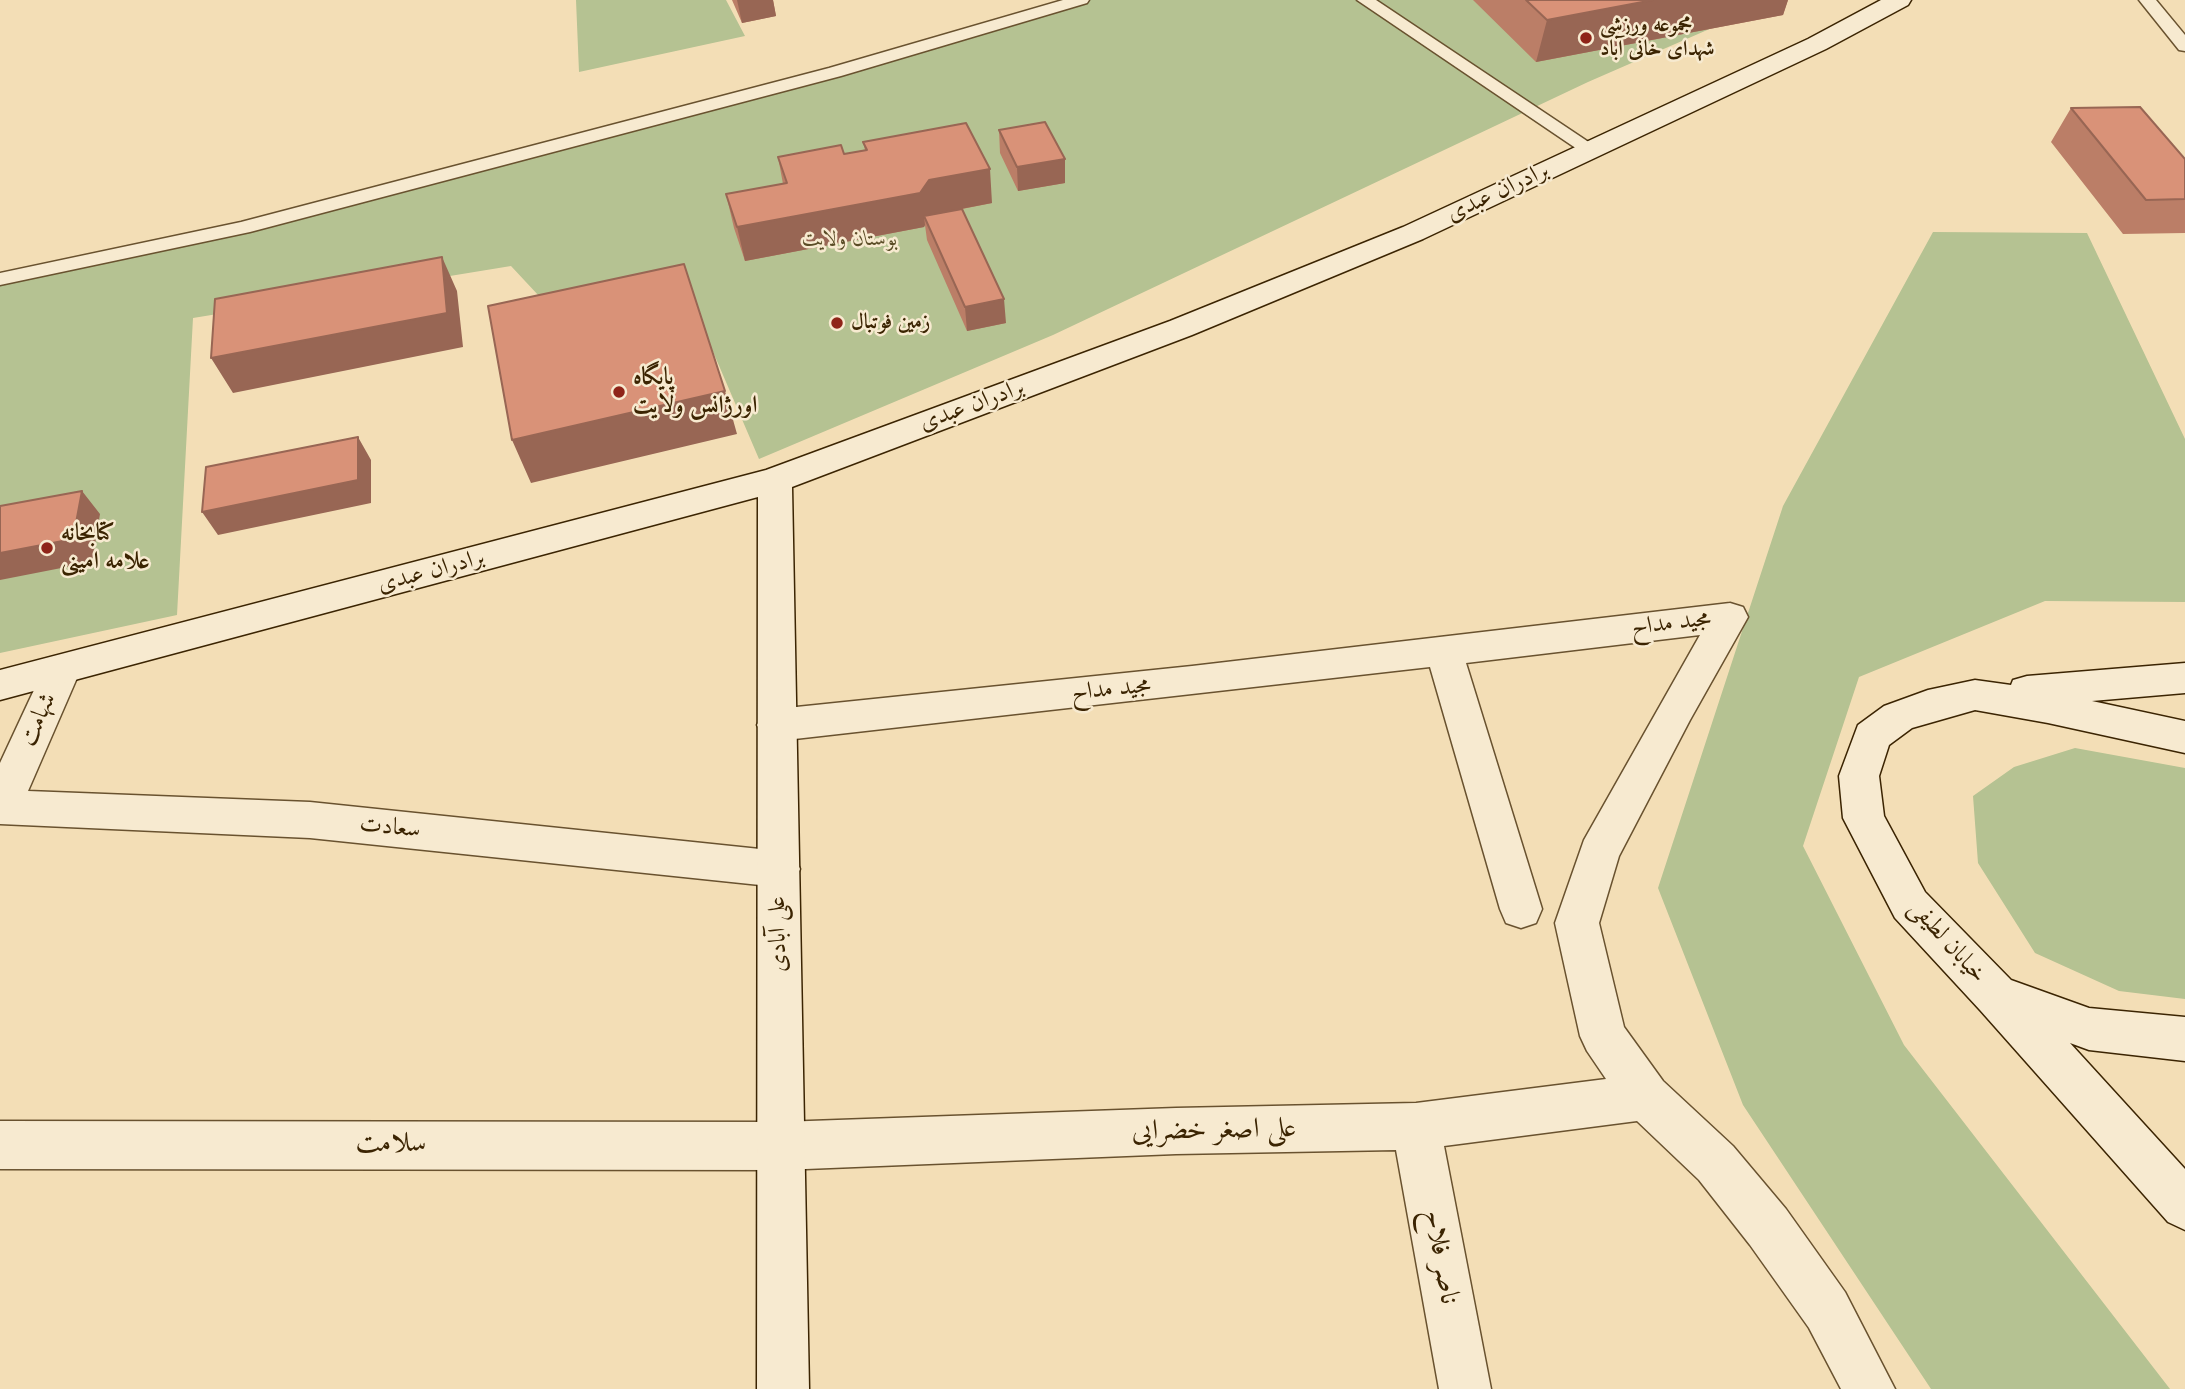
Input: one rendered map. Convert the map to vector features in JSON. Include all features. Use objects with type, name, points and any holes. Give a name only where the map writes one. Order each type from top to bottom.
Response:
[{"type":"main road","name":"برادران عبدی","points":[[0,685],[775,480],[1181,328],[1413,233],[1817,44],[1899,0]]},
{"type":"main road","name":"علی آبادی","points":[[775,480],[783,1389]]},
{"type":"main road","name":"مجید مداح","points":[[777,725],[1192,681],[1730,617],[1676,709],[1599,853],[1577,923],[1603,1036],[1646,1097]]},
{"type":"main road","points":[[1444,651],[1521,909]]},
{"type":"main road","name":"شهامت","points":[[0,807],[61,671]]},
{"type":"main road","points":[[1976,695],[2185,678]]},
{"type":"main road","name":"خیابان لطیفی","points":[[2185,737],[2048,707],[1976,695],[1928,706],[1898,717],[1872,736],[1859,776],[1864,818],[1910,905],[1996,995],[2089,1028],[2185,1039]]},
{"type":"main road","name":"سعادت","points":[[0,807],[310,820],[779,869]]},
{"type":"main road","points":[[1996,995],[2185,1205]]},
{"type":"main road","points":[[1646,1097],[1716,1163],[1768,1227],[1827,1310],[1869,1389]]},
{"type":"main road","name":"علی اصغر خضرایی","points":[[781,1146],[1176,1131],[1416,1126],[1646,1097]]},
{"type":"main road","name":"ناصر فلاح","points":[[1416,1126],[1465,1389]]},
{"type":"main road","name":"سلامت","points":[[0,1145],[781,1146]]},
{"type":"lane","points":[[0,279],[256,224],[835,72],[1080,0]]},
{"type":"lane","points":[[1365,0],[1590,149]]},
{"type":"lane","points":[[2147,0],[2185,46]]},
{"type":"green space","points":[[576,0],[726,0],[745,36],[579,72]]},
{"type":"green space","name":"بوستان ولایت","points":[[1070,0],[1776,0],[1588,82],[1053,335],[759,459],[681,277],[553,311],[511,266],[193,318],[177,615],[0,653],[0,278],[467,169],[758,93]]},
{"type":"green space","points":[[1933,232],[2087,233],[2185,439],[2185,602],[2045,601],[1859,677],[1803,846],[1904,1045],[2170,1389],[1931,1389],[1743,1105],[1658,888],[1783,506]]},
{"type":"green space","points":[[2075,748],[2185,768],[2185,999],[2119,991],[2035,953],[1978,863],[1973,796],[2014,767]]},
{"type":"building","points":[[1526,0],[1653,0],[1547,20]]},
{"type":"building","points":[[2140,107],[2185,159],[2185,199],[2146,200],[2071,108]]},
{"type":"building","points":[[1045,122],[1065,159],[1017,167],[999,130]]},
{"type":"building","points":[[966,123],[990,169],[929,180],[920,193],[737,227],[726,194],[787,183],[778,157],[841,145],[844,154],[867,150],[863,142]]},
{"type":"building","points":[[962,209],[1004,299],[965,307],[924,216]]},
{"type":"building","points":[[442,257],[447,313],[211,358],[215,299]]},
{"type":"building","name":"پایگاه اورژانس ولایت","points":[[684,264],[725,391],[512,440],[488,306]]},
{"type":"building","points":[[358,437],[358,480],[202,512],[206,467]]},
{"type":"building","points":[[82,491],[73,539],[0,553],[0,506]]},
{"type":"place","name":"مجموعه ورزشی شهدای خانی آباد","points":[[1586,38]]},
{"type":"place","name":"زمین فوتبال","points":[[837,323]]},
{"type":"place","name":"پایگاه اورژانس ولایت","points":[[619,392]]},
{"type":"place","name":"کتابخانه علامه امینی","points":[[47,548]]}]
